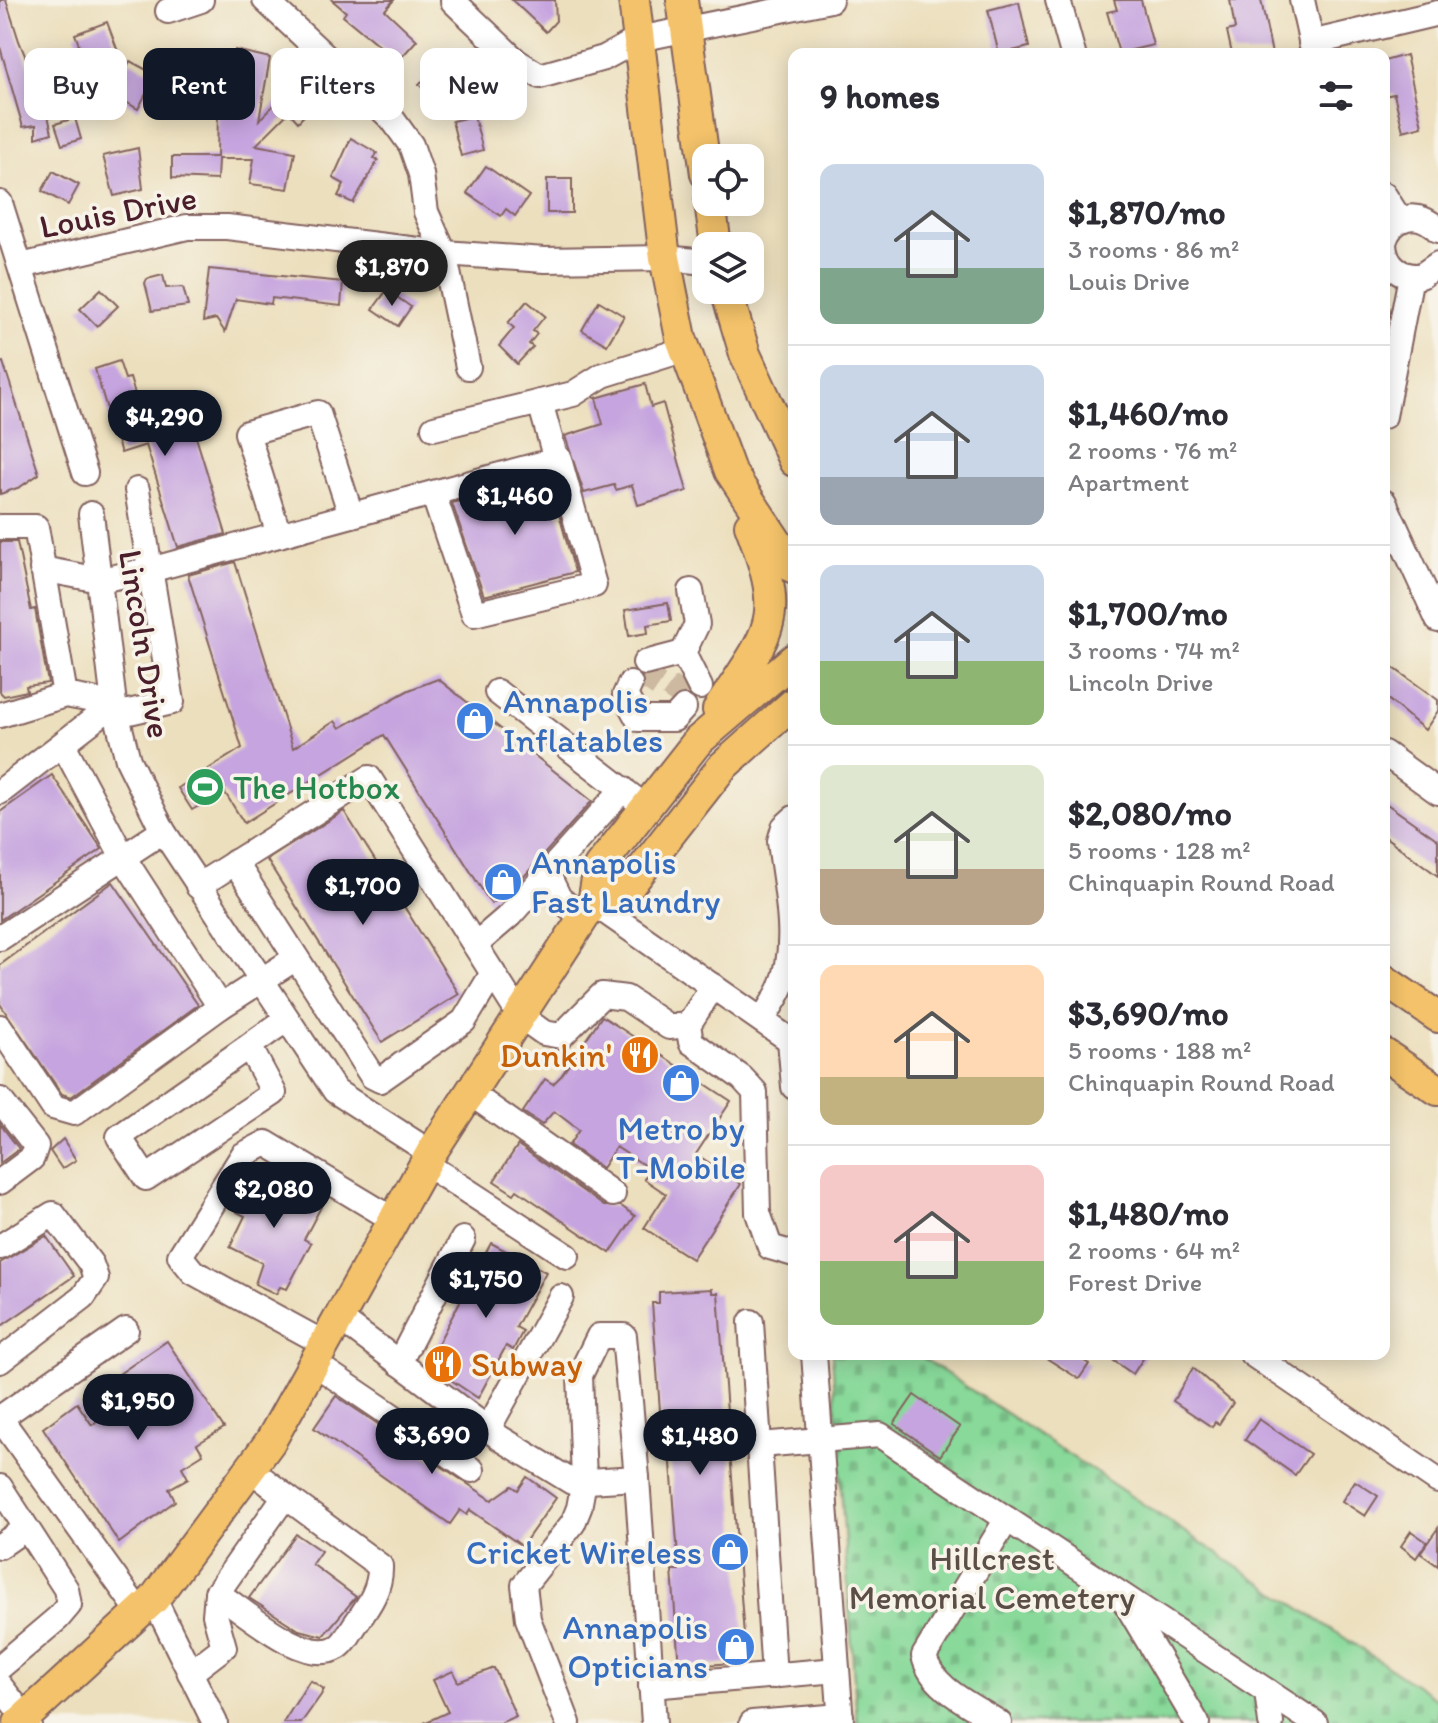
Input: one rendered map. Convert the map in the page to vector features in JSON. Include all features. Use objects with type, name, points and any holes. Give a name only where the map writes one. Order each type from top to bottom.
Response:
[{"type":"main road","points":[[634,0],[665,258],[686,349],[768,572],[773,594],[771,619],[760,646],[698,741]]},
{"type":"main road","points":[[682,0],[702,144]]},
{"type":"main road","points":[[730,304],[745,354],[788,448]]},
{"type":"main road","points":[[730,471],[788,559]]},
{"type":"main road","points":[[25,1721],[146,1604],[250,1469],[326,1342],[428,1159],[588,910],[599,867],[634,799],[788,664]]},
{"type":"main road","points":[[588,910],[625,891],[723,766],[788,708]]},
{"type":"main road","points":[[723,766],[788,726]]},
{"type":"main road","points":[[1390,984],[1438,1017]]},
{"type":"main road","points":[[1390,1058],[1438,1090]]},
{"type":"street","points":[[168,11],[201,0]]},
{"type":"street","points":[[265,0],[393,120],[411,145],[421,174],[426,212],[444,253],[468,367]]},
{"type":"street","points":[[453,1],[516,61],[540,76],[604,58],[639,39],[830,0]]},
{"type":"street","points":[[1058,0],[1071,48]]},
{"type":"street","points":[[1302,0],[1312,48],[1438,13]]},
{"type":"street","points":[[0,203],[85,473]]},
{"type":"street","points":[[1390,204],[1400,220]]},
{"type":"street","points":[[1390,230],[1400,220],[1420,217],[1438,230]]},
{"type":"street","name":"Louis Drive","points":[[21,266],[187,227],[227,227],[444,253],[545,260],[665,258],[692,261]]},
{"type":"street","points":[[1390,262],[1394,269],[1411,276],[1430,272],[1438,264]]},
{"type":"street","points":[[1390,385],[1411,276]]},
{"type":"street","points":[[434,428],[573,394],[603,375],[686,349]]},
{"type":"street","points":[[540,402],[556,460]]},
{"type":"street","points":[[279,535],[247,433],[318,413],[351,515]]},
{"type":"street","points":[[42,569],[100,580],[150,570],[351,515],[559,459],[594,585],[474,614],[433,493]]},
{"type":"street","points":[[0,715],[65,695],[115,710],[172,702],[137,490]]},
{"type":"street","name":"Lincoln Drive","points":[[91,514],[115,710],[128,760],[163,831],[198,886],[335,1091],[567,1256]]},
{"type":"street","points":[[1390,515],[1438,620]]},
{"type":"street","points":[[0,527],[36,527],[65,695]]},
{"type":"street","points":[[650,666],[683,653],[697,624],[691,591]]},
{"type":"street","points":[[683,653],[693,685]]},
{"type":"street","points":[[636,686],[625,695],[638,719],[674,719],[678,705]]},
{"type":"street","points":[[475,945],[634,799],[497,692]]},
{"type":"street","points":[[0,792],[115,710]]},
{"type":"street","points":[[64,746],[123,857],[220,1007]]},
{"type":"street","points":[[1390,756],[1434,781]]},
{"type":"street","points":[[198,886],[369,778],[520,1016],[544,1033],[561,1036],[602,995],[626,998],[669,1027],[688,1025]]},
{"type":"street","points":[[788,823],[780,841],[788,893]]},
{"type":"street","points":[[0,938],[163,831]]},
{"type":"street","points":[[235,862],[372,1076],[380,1080],[464,1021],[493,973]]},
{"type":"street","points":[[548,875],[559,898],[588,910],[713,986],[788,1039]]},
{"type":"street","points":[[762,1020],[781,987],[788,945]]},
{"type":"street","points":[[0,1027],[53,1107],[74,1113],[220,1007],[296,958]]},
{"type":"street","points":[[713,986],[688,1025],[691,1042],[742,1078],[755,1092],[758,1213],[770,1247],[788,1252]]},
{"type":"street","points":[[249,1046],[274,1093],[146,1178],[119,1137],[287,1019]]},
{"type":"street","points":[[355,1104],[372,1076]]},
{"type":"street","points":[[470,1093],[613,1194]]},
{"type":"street","points":[[0,1100],[36,1146],[32,1158],[0,1182]]},
{"type":"street","points":[[394,1220],[266,1143],[243,1155],[180,1256],[193,1272],[326,1342],[399,1363],[488,1429],[572,1482],[637,1478]]},
{"type":"street","points":[[0,1247],[53,1214],[91,1264],[96,1278],[83,1297],[0,1361]]},
{"type":"street","points":[[399,1363],[463,1239]]},
{"type":"street","points":[[488,1429],[561,1297]]},
{"type":"street","points":[[751,1322],[774,1676]]},
{"type":"street","points":[[126,1330],[0,1418],[146,1604],[190,1673],[215,1723]]},
{"type":"street","points":[[568,1723],[528,1619],[524,1585],[573,1523],[584,1481],[580,1375],[599,1336],[624,1336],[654,1723]]},
{"type":"street","points":[[326,1342],[472,1470]]},
{"type":"street","points":[[752,1723],[841,1719],[814,1360]]},
{"type":"street","points":[[1261,1360],[1438,1481]]},
{"type":"street","points":[[760,1445],[880,1435],[1315,1723]]},
{"type":"street","points":[[217,1593],[301,1650],[319,1653],[339,1647],[373,1600],[380,1566],[250,1469]]},
{"type":"street","points":[[0,1487],[66,1589],[69,1605],[0,1667]]},
{"type":"street","points":[[190,1673],[224,1647],[215,1615],[217,1593],[285,1496]]},
{"type":"street","points":[[999,1723],[936,1681],[927,1669],[924,1656],[1007,1519]]},
{"type":"street","points":[[0,1546],[26,1528]]},
{"type":"street","points":[[1121,1594],[1197,1723]]},
{"type":"street","points":[[651,1686],[837,1670]]},
{"type":"street","points":[[0,1686],[25,1721]]},
{"type":"street","points":[[1267,1691],[1271,1723]]},
{"type":"green space","name":"Hillcrest Memorial Cemetery","points":[[832,1360],[926,1360],[1438,1700],[1438,1723],[857,1723]]},
{"type":"building","points":[[0,0],[6,0],[24,53],[24,120],[49,120],[52,133],[36,138],[36,125],[23,127],[0,47]]},
{"type":"building","points":[[332,0],[394,0],[385,10],[417,40],[404,54],[404,48],[382,48],[343,16],[346,12]]},
{"type":"building","points":[[512,0],[555,0],[556,21],[546,32]]},
{"type":"building","points":[[1114,0],[1141,0],[1153,45],[1118,48],[1107,12],[1117,10]]},
{"type":"building","points":[[1230,0],[1261,0],[1271,48],[1231,48],[1227,31],[1235,29]]},
{"type":"building","points":[[1019,2],[1029,47],[998,48],[988,10]]},
{"type":"building","points":[[107,22],[117,48],[80,48],[75,34]]},
{"type":"building","points":[[255,55],[270,58],[259,120],[271,108],[271,120],[281,120],[256,145],[295,152],[288,189],[250,184],[254,159],[218,159],[217,180],[172,178],[172,157],[217,157],[218,120],[255,120]]},
{"type":"building","points":[[1406,55],[1422,126],[1403,131],[1394,94],[1390,95],[1390,59]]},
{"type":"building","points":[[130,61],[143,68],[143,100],[138,109],[127,103],[127,67]]},
{"type":"building","points":[[76,120],[81,139],[62,145],[55,124]]},
{"type":"building","points":[[475,120],[483,150],[461,156],[452,121]]},
{"type":"building","points":[[351,138],[377,153],[374,158],[378,160],[353,203],[338,196],[344,184],[333,178]]},
{"type":"building","points":[[138,148],[143,189],[114,196],[103,156]]},
{"type":"building","points":[[486,166],[529,196],[515,216],[506,209],[501,216],[467,193]]},
{"type":"building","points":[[53,171],[79,185],[68,205],[42,191]]},
{"type":"building","points":[[547,179],[572,179],[572,213],[547,213]]},
{"type":"building","points":[[209,269],[343,282],[341,306],[272,298],[271,304],[236,299],[225,332],[216,319],[203,322]]},
{"type":"building","points":[[163,275],[166,288],[183,287],[188,306],[152,311],[145,283],[147,279]]},
{"type":"building","points":[[101,289],[118,306],[97,326],[80,309]]},
{"type":"building","points":[[387,290],[411,307],[398,326],[373,309]]},
{"type":"building","points":[[527,301],[545,316],[533,331],[537,334],[529,344],[533,347],[517,364],[499,346],[514,328],[508,323]]},
{"type":"building","points":[[599,301],[624,316],[607,345],[582,330]]},
{"type":"building","points":[[119,361],[125,379],[130,378],[141,414],[163,407],[169,427],[191,421],[226,534],[178,547],[146,445],[121,453],[112,426],[95,369]]},
{"type":"building","points":[[3,362],[39,474],[20,487],[0,494],[0,363]]},
{"type":"building","points":[[645,384],[651,407],[663,403],[687,491],[638,505],[632,485],[616,490],[614,485],[584,493],[565,436],[603,424],[596,398]]},
{"type":"building","points":[[549,478],[575,572],[484,596],[452,503]]},
{"type":"building","points":[[0,542],[17,542],[31,610],[35,609],[48,683],[26,686],[27,691],[4,696],[0,692]]},
{"type":"building","points":[[235,562],[293,748],[335,721],[340,728],[409,690],[438,679],[592,801],[509,893],[491,904],[384,735],[244,823],[224,791],[192,810],[178,788],[242,748],[188,575]]},
{"type":"building","points":[[668,603],[671,621],[647,625],[648,633],[629,636],[625,610]]},
{"type":"building","points":[[1390,665],[1438,700],[1438,711],[1425,730],[1390,701]]},
{"type":"building","points":[[52,775],[102,849],[0,920],[0,812]]},
{"type":"building","points":[[1390,806],[1438,840],[1438,876],[1390,840]]},
{"type":"building","points":[[344,811],[459,994],[382,1042],[267,860]]},
{"type":"building","points":[[113,882],[198,1005],[71,1097],[62,1094],[0,1004],[0,965]]},
{"type":"building","points":[[602,1016],[731,1101],[696,1154],[741,1184],[692,1259],[644,1228],[666,1194],[644,1179],[650,1169],[616,1147],[602,1168],[569,1145],[579,1130],[554,1111],[542,1125],[523,1112],[545,1079],[553,1084],[561,1076]]},
{"type":"building","points":[[0,1124],[19,1149],[0,1163]]},
{"type":"building","points":[[63,1139],[76,1160],[62,1169],[50,1151]]},
{"type":"building","points":[[518,1145],[604,1206],[621,1206],[635,1216],[610,1253],[517,1190],[514,1194],[494,1181]]},
{"type":"building","points":[[254,1172],[322,1205],[304,1239],[311,1243],[287,1289],[280,1287],[276,1294],[255,1284],[262,1263],[230,1247],[245,1216],[235,1211]]},
{"type":"building","points":[[46,1236],[74,1276],[0,1327],[0,1263]]},
{"type":"building","points":[[491,1243],[546,1272],[516,1327],[523,1331],[513,1350],[506,1346],[478,1398],[427,1364]]},
{"type":"building","points":[[712,1289],[712,1293],[718,1293],[746,1662],[679,1667],[672,1570],[679,1570],[670,1450],[663,1451],[652,1303],[659,1303],[659,1292]]},
{"type":"building","points":[[167,1341],[224,1428],[197,1444],[203,1454],[182,1467],[188,1478],[169,1489],[175,1501],[119,1543],[43,1428],[77,1403],[92,1425],[133,1395],[119,1374]]},
{"type":"building","points":[[1049,1360],[1083,1360],[1089,1364],[1079,1379]]},
{"type":"building","points":[[1113,1360],[1142,1360],[1133,1374]]},
{"type":"building","points":[[1193,1368],[1233,1403],[1219,1424],[1215,1422],[1212,1427],[1173,1401]]},
{"type":"building","points":[[914,1395],[960,1427],[940,1456],[894,1424]]},
{"type":"building","points":[[336,1396],[492,1500],[512,1486],[518,1490],[527,1477],[556,1498],[522,1546],[470,1510],[467,1515],[460,1510],[450,1524],[314,1428]]},
{"type":"building","points":[[1259,1419],[1310,1454],[1295,1475],[1245,1440]]},
{"type":"building","points":[[1355,1481],[1378,1496],[1365,1516],[1342,1501]]},
{"type":"building","points":[[1438,1528],[1438,1566],[1420,1553]]},
{"type":"building","points":[[1411,1531],[1427,1542],[1416,1558],[1401,1546]]},
{"type":"building","points":[[296,1534],[321,1551],[312,1564],[356,1597],[323,1636],[299,1630],[249,1598]]},
{"type":"building","points":[[494,1668],[516,1716],[500,1723],[424,1723],[448,1712],[433,1680],[453,1671],[458,1682]]},
{"type":"building","points":[[310,1680],[324,1689],[321,1695],[301,1723],[283,1723]]},
{"type":"tunnel","points":[[642,689],[656,668]]},
{"type":"tunnel","points":[[672,703],[687,682]]},
{"type":"place","name":"Annapolis Inflatables","points":[[475,721]]},
{"type":"place","name":"The Hotbox","points":[[205,787]]},
{"type":"place","name":"Annapolis Fast Laundry","points":[[503,882]]},
{"type":"place","name":"Dunkin'","points":[[640,1055]]},
{"type":"place","name":"Metro by T-Mobile","points":[[681,1083]]},
{"type":"place","name":"Subway","points":[[443,1364]]},
{"type":"place","name":"Cricket Wireless","points":[[730,1552]]},
{"type":"place","name":"Annapolis Opticians","points":[[736,1647]]}]
